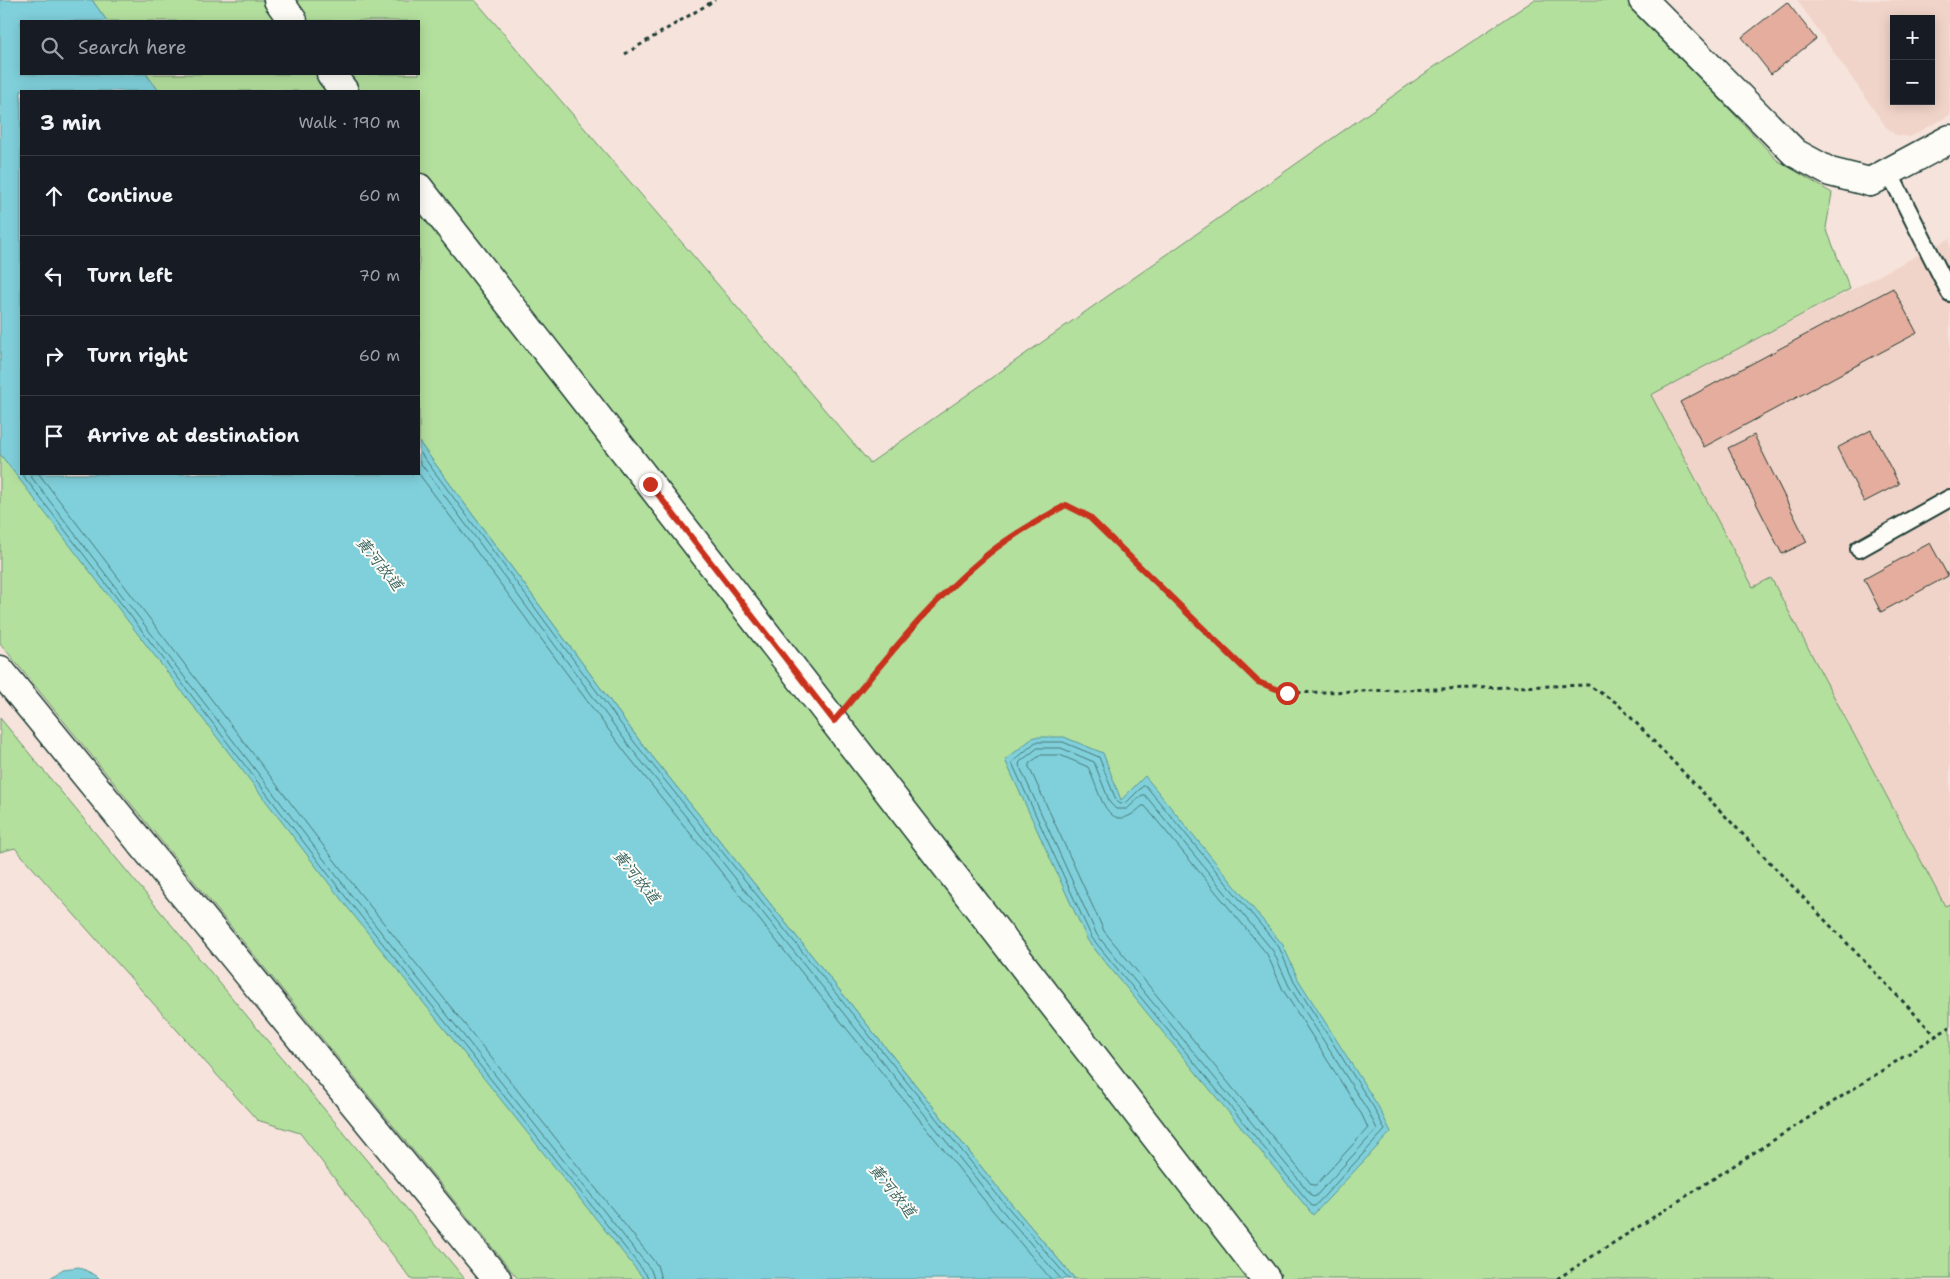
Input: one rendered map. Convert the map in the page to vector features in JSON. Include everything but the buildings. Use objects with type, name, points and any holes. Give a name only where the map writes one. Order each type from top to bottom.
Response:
[{"type":"street","points":[[278,0],[292,20]]},
{"type":"street","points":[[1643,0],[1795,153],[1830,172],[1879,177],[1950,139]]},
{"type":"street","points":[[332,75],[343,90]]},
{"type":"street","points":[[420,189],[1266,1279]]},
{"type":"street","points":[[0,670],[497,1279]]},
{"type":"lane","points":[[1879,177],[1950,293]]},
{"type":"lane","points":[[1859,549],[1950,498]]},
{"type":"path","points":[[625,54],[715,0]]},
{"type":"path","points":[[834,721],[924,614],[980,561],[1019,531],[1066,505],[1088,516],[1258,682],[1287,693],[1588,685],[1617,703],[1936,1036]]},
{"type":"path","points":[[1557,1279],[1950,1027]]},
{"type":"shaded area","points":[[1797,0],[1950,0],[1950,115],[1910,137],[1895,135],[1886,127]]},
{"type":"shaded area","points":[[1950,238],[1950,904],[1945,906],[1771,579],[1753,588],[1651,395]]},
{"type":"green space","points":[[92,0],[475,0],[870,463],[1437,65],[1534,0],[1627,0],[1777,160],[1832,193],[1826,228],[1850,289],[1651,395],[1753,587],[1771,578],[1945,906],[1950,904],[1950,1279],[1075,1279],[1003,1194],[639,740],[420,443],[420,90],[158,90],[147,75],[420,75],[420,20],[106,20]]},
{"type":"green space","points":[[0,439],[20,475],[648,1279],[518,1279],[0,643]]},
{"type":"green space","points":[[0,718],[465,1279],[411,1279],[300,1133],[257,1120],[15,848],[0,852]]},
{"type":"water","name":"黄河故道","points":[[0,0],[92,0],[106,20],[20,20],[20,75],[147,75],[158,90],[20,90],[20,475],[420,475],[420,443],[639,740],[1003,1194],[1075,1279],[644,1279],[344,903],[0,454]]},
{"type":"water","points":[[1034,737],[1064,737],[1103,753],[1121,800],[1145,776],[1283,945],[1298,979],[1378,1106],[1391,1132],[1313,1215],[1088,941],[1005,760]]},
{"type":"water","points":[[79,1267],[100,1279],[49,1279],[63,1269]]},
{"type":"route","points":[[650,484],[834,721],[924,614],[980,561],[1019,531],[1066,505],[1088,516],[1258,682],[1287,693]]}]
